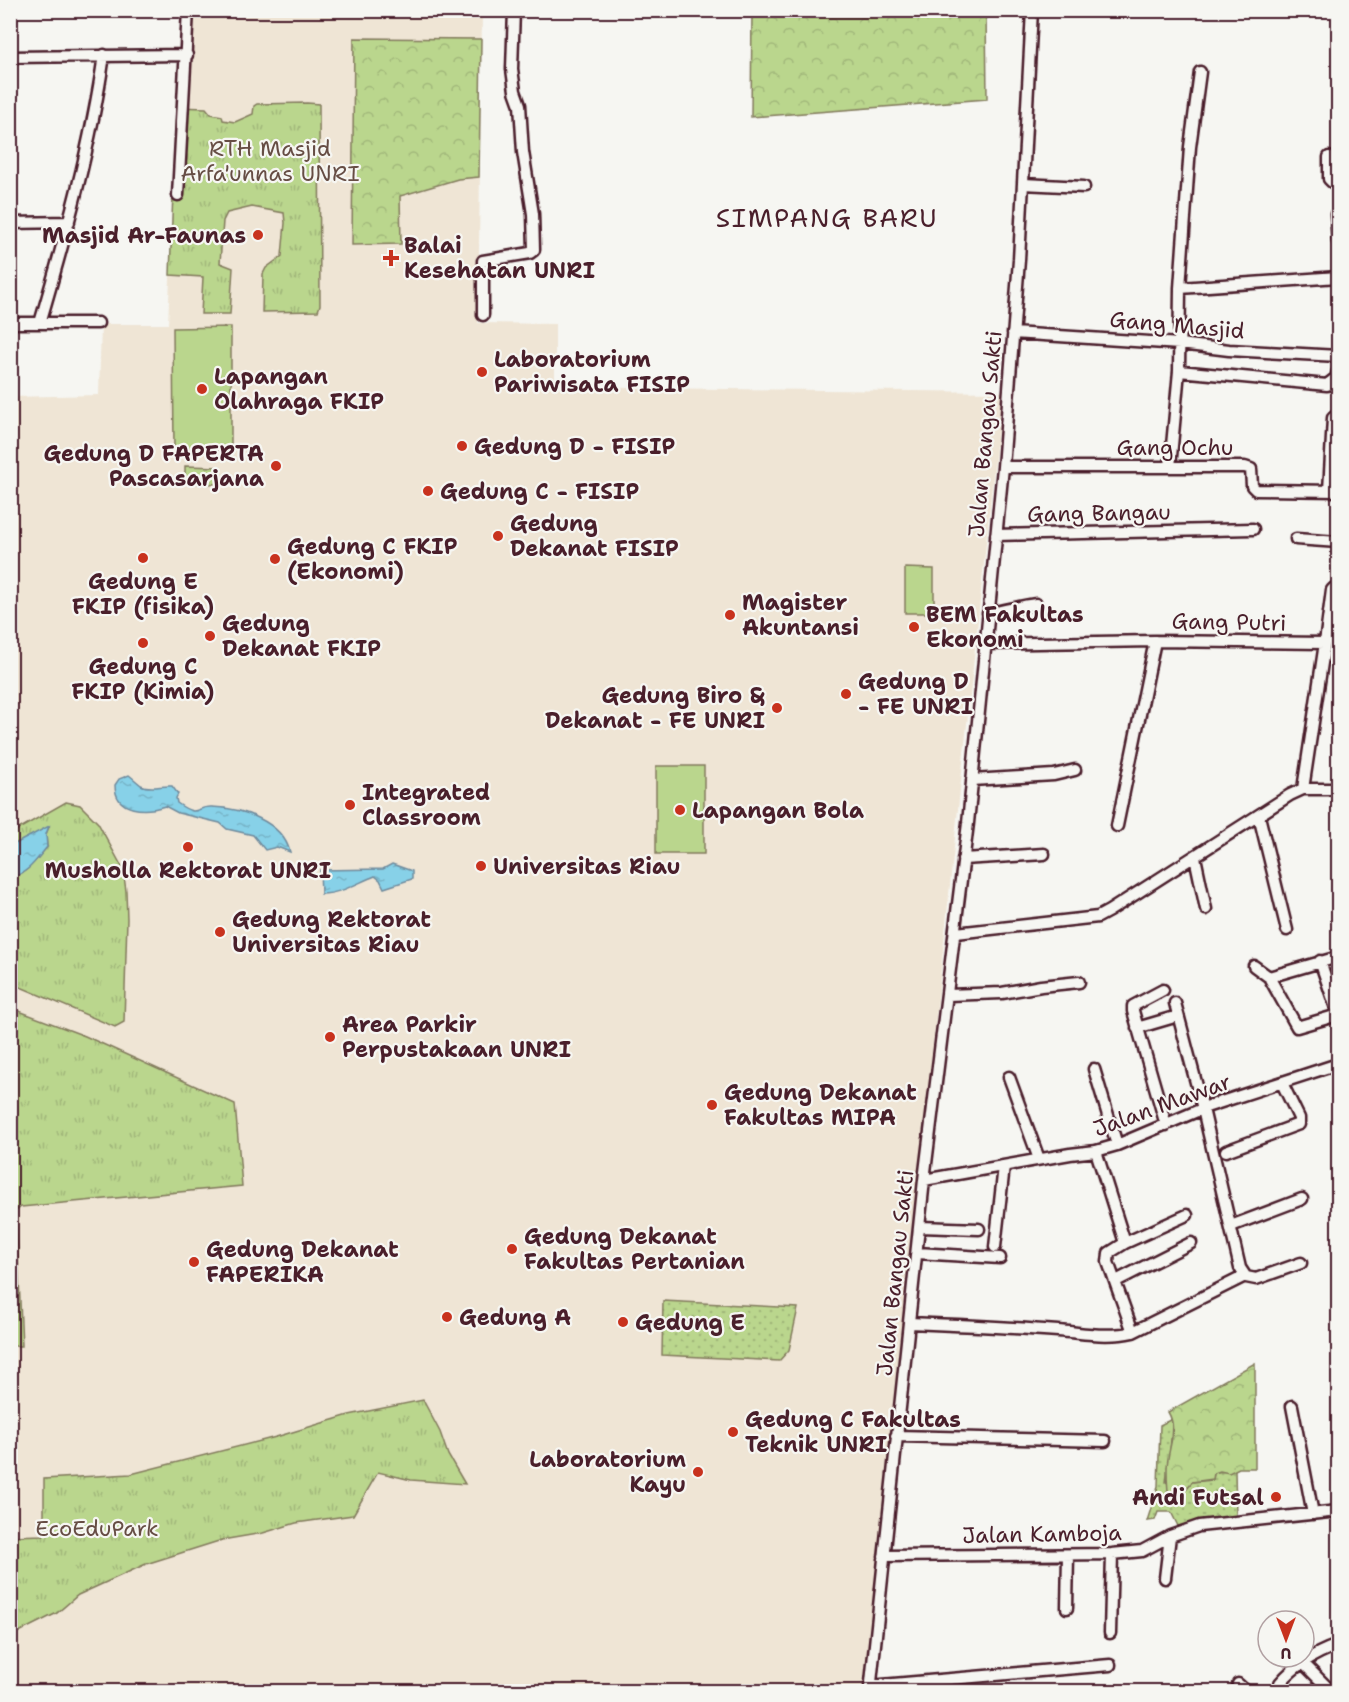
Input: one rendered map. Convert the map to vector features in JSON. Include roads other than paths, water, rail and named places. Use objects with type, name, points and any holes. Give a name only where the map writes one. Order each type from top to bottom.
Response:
[{"type":"street","points":[[178,195],[188,10]]},
{"type":"street","points":[[483,315],[483,261],[530,253],[534,250],[533,214],[523,152],[520,105],[515,91],[512,69],[513,10]]},
{"type":"street","name":"Jalan Bangau Sakti","points":[[870,1689],[924,1180],[956,933],[1003,467],[1023,184],[1032,10]]},
{"type":"street","points":[[40,323],[85,160],[104,55]]},
{"type":"street","points":[[10,57],[187,55]]},
{"type":"street","points":[[1170,467],[1179,371],[1180,288],[1190,147],[1200,72]]},
{"type":"street","points":[[1329,157],[1329,179],[1332,182],[1338,182]]},
{"type":"street","points":[[1023,184],[1084,187]]},
{"type":"street","points":[[1336,214],[1338,242]]},
{"type":"street","points":[[10,223],[69,222]]},
{"type":"street","points":[[1180,288],[1338,277]]},
{"type":"street","points":[[10,323],[98,323]]},
{"type":"street","name":"Gang Masjid","points":[[1013,333],[1338,356]]},
{"type":"street","points":[[1179,371],[1328,385],[1336,378],[1338,371]]},
{"type":"street","points":[[1334,491],[1333,418],[1338,414]]},
{"type":"street","name":"Gang Ochu","points":[[1003,467],[1245,467],[1251,469],[1252,486],[1257,490],[1334,491]]},
{"type":"street","name":"Gang Bangau","points":[[996,535],[1253,529]]},
{"type":"street","points":[[1296,539],[1338,542]]},
{"type":"street","points":[[1303,789],[1332,591],[1338,588]]},
{"type":"street","points":[[988,613],[1036,604]]},
{"type":"street","points":[[1117,826],[1155,641]]},
{"type":"street","name":"Gang Putri","points":[[984,644],[1155,641],[1325,643]]},
{"type":"street","points":[[972,780],[1054,775],[1075,770]]},
{"type":"street","points":[[956,933],[1098,916],[1195,857],[1290,795],[1303,789],[1338,789]]},
{"type":"street","points":[[1259,816],[1287,930]]},
{"type":"street","points":[[963,859],[1044,854]]},
{"type":"street","points":[[1195,857],[1206,909]]},
{"type":"street","points":[[1269,977],[1338,957]]},
{"type":"street","points":[[1254,966],[1269,977],[1296,1027],[1338,1014],[1320,961]]},
{"type":"street","points":[[948,995],[1002,993],[1079,982]]},
{"type":"street","points":[[1163,990],[1133,1006],[1137,1028],[1166,1125]]},
{"type":"street","points":[[1175,1003],[1203,1109],[1240,1268],[1245,1276]]},
{"type":"street","points":[[1137,1028],[1171,1018]]},
{"type":"street","name":"Jalan Mawar","points":[[924,1180],[1096,1151],[1117,1145],[1203,1109],[1338,1064]]},
{"type":"street","points":[[1094,1069],[1117,1145]]},
{"type":"street","points":[[1009,1077],[1039,1160]]},
{"type":"street","points":[[1226,1151],[1299,1124],[1299,1118],[1282,1083]]},
{"type":"street","points":[[1096,1151],[1125,1243]]},
{"type":"street","points":[[995,1247],[1004,1166]]},
{"type":"street","points":[[1231,1226],[1302,1200]]},
{"type":"street","points":[[1133,1332],[1108,1262],[1108,1255],[1113,1249],[1186,1215]]},
{"type":"street","points":[[920,1227],[979,1229]]},
{"type":"street","points":[[1116,1281],[1191,1244]]},
{"type":"street","points":[[917,1253],[1000,1258]]},
{"type":"street","points":[[909,1323],[1061,1331],[1088,1335],[1123,1335],[1245,1276],[1257,1279],[1301,1263]]},
{"type":"street","points":[[1292,1406],[1313,1514]]},
{"type":"street","points":[[896,1436],[1105,1440]]},
{"type":"street","name":"Jalan Kamboja","points":[[884,1556],[1068,1555],[1142,1551],[1170,1536],[1199,1526],[1338,1510]]},
{"type":"street","points":[[1164,1578],[1170,1536]]},
{"type":"street","points":[[1110,1633],[1112,1554]]},
{"type":"street","points":[[1067,1608],[1068,1555]]},
{"type":"street","points":[[1316,1656],[1338,1646]]},
{"type":"street","points":[[870,1689],[1110,1665]]},
{"type":"street","points":[[1281,1692],[1280,1683],[1295,1669]]},
{"type":"street","points":[[1309,1669],[1332,1692]]},
{"type":"water","points":[[129,775],[141,785],[172,786],[178,794],[177,803],[193,811],[206,807],[223,808],[259,818],[279,832],[290,852],[277,847],[265,850],[253,835],[227,829],[220,823],[178,813],[165,806],[141,809],[126,806],[116,794],[115,785],[119,779]]},
{"type":"water","points":[[49,826],[46,834],[47,847],[27,870],[11,877],[11,846]]},
{"type":"water","points":[[392,864],[412,871],[412,879],[384,888],[375,876],[342,890],[321,894],[320,870],[383,869]]},
{"type":"place","name":"Masjid Ar-Faunas","points":[[258,235]]},
{"type":"place","name":"Balai Kesehatan UNRI","points":[[391,258]]},
{"type":"place","name":"Laboratorium Pariwisata FISIP","points":[[482,372]]},
{"type":"place","name":"Lapangan Olahraga FKIP","points":[[202,389]]},
{"type":"place","name":"Gedung D - FISIP","points":[[462,446]]},
{"type":"place","name":"Gedung D FAPERTA Pascasarjana","points":[[276,466]]},
{"type":"place","name":"Gedung C - FISIP","points":[[428,491]]},
{"type":"place","name":"Gedung Dekanat FISIP","points":[[498,536]]},
{"type":"place","name":"Gedung E FKIP (fisika)","points":[[143,558]]},
{"type":"place","name":"Gedung C FKIP (Ekonomi)","points":[[275,559]]},
{"type":"place","name":"Magister Akuntansi","points":[[730,615]]},
{"type":"place","name":"BEM Fakultas Ekonomi","points":[[914,627]]},
{"type":"place","name":"Gedung Dekanat FKIP","points":[[210,636]]},
{"type":"place","name":"Gedung C FKIP (Kimia)","points":[[143,643]]},
{"type":"place","name":"Gedung D - FE UNRI","points":[[846,694]]},
{"type":"place","name":"Gedung Biro & Dekanat - FE UNRI","points":[[777,708]]},
{"type":"place","name":"Integrated Classroom","points":[[350,805]]},
{"type":"place","name":"Lapangan Bola","points":[[680,810]]},
{"type":"place","name":"Musholla Rektorat UNRI","points":[[188,847]]},
{"type":"place","name":"Universitas Riau","points":[[481,866]]},
{"type":"place","name":"Gedung Rektorat Universitas Riau","points":[[220,932]]},
{"type":"place","name":"Area Parkir Perpustakaan UNRI","points":[[330,1037]]},
{"type":"place","name":"Gedung Dekanat Fakultas MIPA","points":[[712,1105]]},
{"type":"place","name":"Gedung Dekanat Fakultas Pertanian","points":[[512,1249]]},
{"type":"place","name":"Gedung Dekanat FAPERIKA","points":[[194,1262]]},
{"type":"place","name":"Gedung A","points":[[447,1317]]},
{"type":"place","name":"Gedung E","points":[[623,1322]]},
{"type":"place","name":"Gedung C Fakultas Teknik UNRI","points":[[733,1432]]},
{"type":"place","name":"Laboratorium Kayu","points":[[698,1472]]},
{"type":"place","name":"Andi Futsal","points":[[1276,1497]]},
{"type":"district","name":"SIMPANG BARU","points":[[827,217]]},
{"type":"park label","name":"RTH Masjid Arfa'unnas UNRI","points":[[270,160]]},
{"type":"park label","name":"EcoEduPark","points":[[97,1528]]}]
